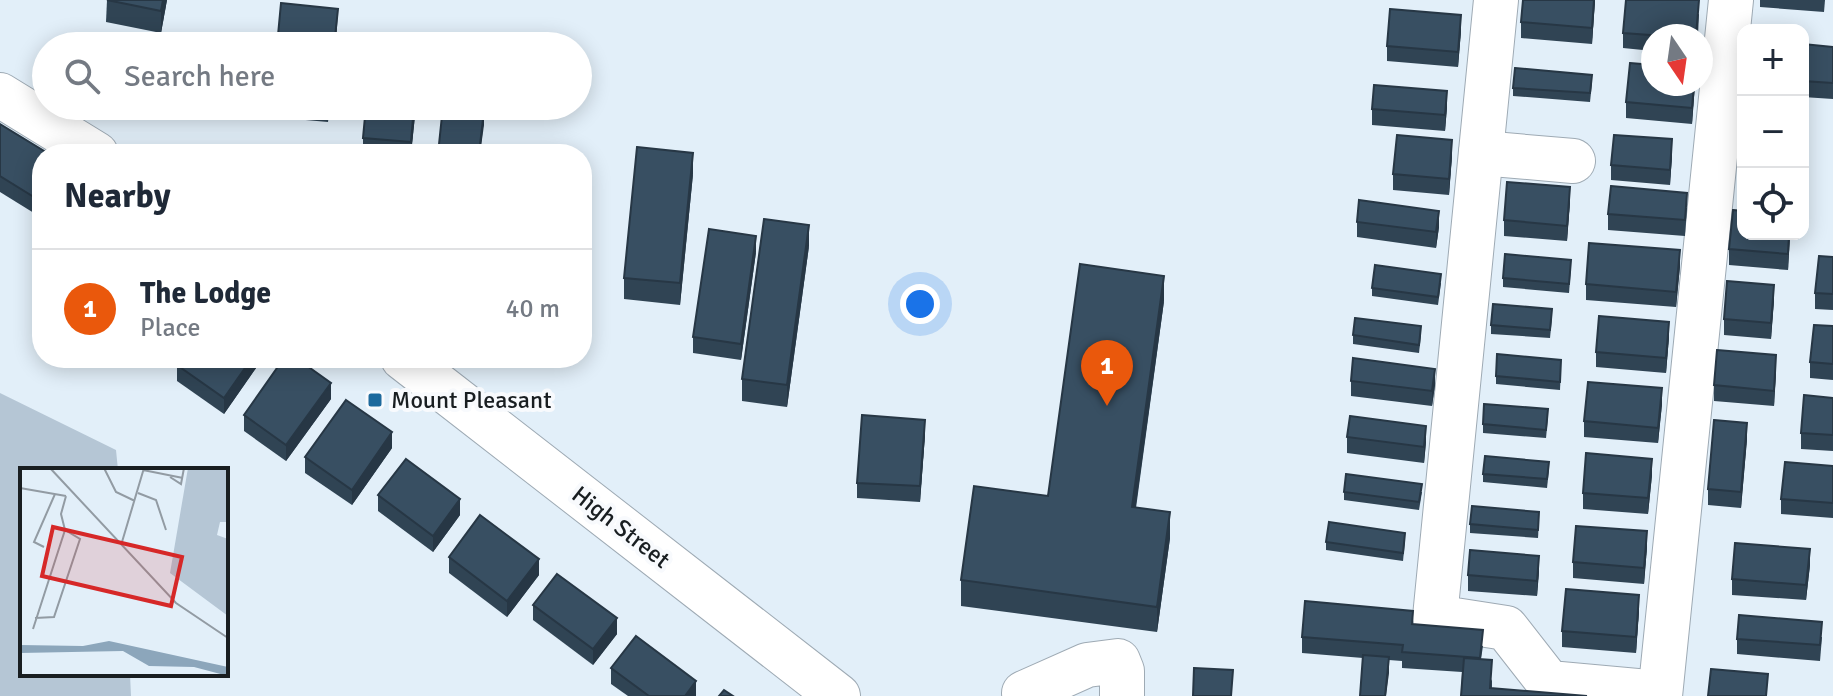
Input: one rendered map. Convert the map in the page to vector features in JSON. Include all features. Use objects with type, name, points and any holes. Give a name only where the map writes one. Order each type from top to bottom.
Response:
[{"type":"street","points":[[1496,0],[1435,617],[1506,628],[1549,683],[1660,694],[1731,0]]},
{"type":"street","points":[[0,95],[32,115]]},
{"type":"street","points":[[41,120],[80,144]]},
{"type":"street","points":[[1481,153],[1573,161]]},
{"type":"street","name":"High Street","points":[[416,368],[838,696]]},
{"type":"street","points":[[1024,693],[1087,665],[1118,661],[1122,671],[1122,696]]},
{"type":"shaded area","points":[[0,393],[116,450],[118,468],[20,468],[20,676],[130,676],[131,696],[0,696]]},
{"type":"building","points":[[107,0],[163,0],[161,11]]},
{"type":"building","points":[[1523,0],[1594,0],[1592,28],[1521,22]]},
{"type":"building","points":[[1626,0],[1699,0],[1697,24],[1641,24],[1641,34],[1623,33]]},
{"type":"building","points":[[281,3],[338,9],[336,32],[278,32]]},
{"type":"building","points":[[1390,9],[1461,15],[1458,52],[1387,46]]},
{"type":"building","points":[[1809,45],[1833,47],[1833,83],[1809,81]]},
{"type":"building","points":[[1630,63],[1641,64],[1641,96],[1693,96],[1692,108],[1626,102]]},
{"type":"building","points":[[1515,68],[1592,75],[1590,93],[1513,88]]},
{"type":"building","points":[[1374,85],[1447,91],[1445,115],[1372,109]]},
{"type":"building","points":[[365,120],[413,120],[411,142],[363,138]]},
{"type":"building","points":[[442,120],[483,120],[480,144],[439,144]]},
{"type":"building","points":[[0,124],[33,144],[32,196],[0,176]]},
{"type":"building","points":[[1397,135],[1452,140],[1449,179],[1393,174]]},
{"type":"building","points":[[1614,135],[1672,139],[1670,170],[1611,165]]},
{"type":"building","points":[[637,147],[693,153],[680,283],[624,278]]},
{"type":"building","points":[[1507,182],[1570,187],[1567,226],[1504,220]]},
{"type":"building","points":[[1611,186],[1687,193],[1685,220],[1608,214]]},
{"type":"building","points":[[1359,200],[1439,211],[1436,232],[1357,222]]},
{"type":"building","points":[[1733,210],[1737,210],[1737,240],[1789,240],[1788,254],[1729,249]]},
{"type":"building","points":[[764,219],[809,225],[787,385],[742,379]]},
{"type":"building","points":[[709,229],[756,236],[741,344],[693,337]]},
{"type":"building","points":[[1589,243],[1680,250],[1676,292],[1586,284]]},
{"type":"building","points":[[1505,254],[1571,260],[1569,284],[1503,278]]},
{"type":"building","points":[[1819,256],[1833,257],[1833,294],[1815,293]]},
{"type":"building","points":[[1080,264],[1164,276],[1132,507],[1170,512],[1157,607],[961,580],[974,486],[1048,496]]},
{"type":"building","points":[[1375,265],[1441,274],[1438,297],[1372,288]]},
{"type":"building","points":[[1727,281],[1774,285],[1771,323],[1724,319]]},
{"type":"building","points":[[1493,304],[1552,309],[1550,330],[1491,325]]},
{"type":"building","points":[[1599,316],[1669,322],[1666,358],[1596,352]]},
{"type":"building","points":[[1355,318],[1421,326],[1419,345],[1353,335]]},
{"type":"building","points":[[1814,325],[1833,326],[1833,364],[1810,362]]},
{"type":"building","points":[[1717,350],[1776,355],[1774,391],[1714,385]]},
{"type":"building","points":[[1497,354],[1561,360],[1560,382],[1496,376]]},
{"type":"building","points":[[1353,358],[1435,369],[1432,391],[1351,381]]},
{"type":"building","points":[[181,368],[245,368],[224,398]]},
{"type":"building","points":[[277,368],[310,368],[331,383],[286,445],[244,415]]},
{"type":"building","points":[[1588,382],[1662,388],[1658,428],[1584,421]]},
{"type":"building","points":[[1804,395],[1833,398],[1833,435],[1801,433]]},
{"type":"building","points":[[346,400],[392,432],[352,490],[305,457]]},
{"type":"building","points":[[1484,404],[1548,409],[1546,430],[1483,424]]},
{"type":"building","points":[[862,415],[925,420],[920,486],[857,483]]},
{"type":"building","points":[[1350,416],[1426,426],[1424,447],[1347,437]]},
{"type":"building","points":[[1714,420],[1747,423],[1741,492],[1708,489]]},
{"type":"building","points":[[1586,453],[1652,459],[1648,498],[1583,493]]},
{"type":"building","points":[[1485,456],[1549,462],[1547,479],[1483,474]]},
{"type":"building","points":[[406,459],[460,499],[433,536],[378,495]]},
{"type":"building","points":[[1785,462],[1833,466],[1833,503],[1781,499]]},
{"type":"building","points":[[1346,474],[1422,484],[1419,502],[1344,492]]},
{"type":"building","points":[[1472,506],[1539,512],[1538,530],[1470,524]]},
{"type":"building","points":[[480,515],[539,559],[507,601],[449,557]]},
{"type":"building","points":[[1329,522],[1405,533],[1403,553],[1326,542]]},
{"type":"building","points":[[1576,526],[1647,531],[1644,568],[1573,562]]},
{"type":"building","points":[[1735,543],[1810,549],[1806,585],[1732,579]]},
{"type":"building","points":[[1470,550],[1539,556],[1537,581],[1468,575]]},
{"type":"building","points":[[557,574],[617,618],[593,649],[533,605]]},
{"type":"building","points":[[1566,589],[1639,595],[1636,637],[1562,631]]},
{"type":"building","points":[[1305,601],[1413,611],[1412,624],[1483,630],[1480,658],[1402,652],[1403,645],[1302,637]]},
{"type":"building","points":[[1739,615],[1822,622],[1820,645],[1737,639]]},
{"type":"building","points":[[636,636],[696,681],[685,696],[649,696],[611,668]]},
{"type":"building","points":[[1363,655],[1389,657],[1385,696],[1360,696]]},
{"type":"building","points":[[1464,658],[1492,660],[1490,688],[1587,696],[1461,696]]},
{"type":"building","points":[[1194,668],[1233,670],[1231,696],[1193,696]]},
{"type":"building","points":[[1711,669],[1768,674],[1766,696],[1708,696]]},
{"type":"building","points":[[724,690],[733,696],[719,696]]},
{"type":"place","name":"Mount Pleasant","points":[[375,400]]},
{"type":"place","name":"The Lodge","points":[[1107,406]]}]
